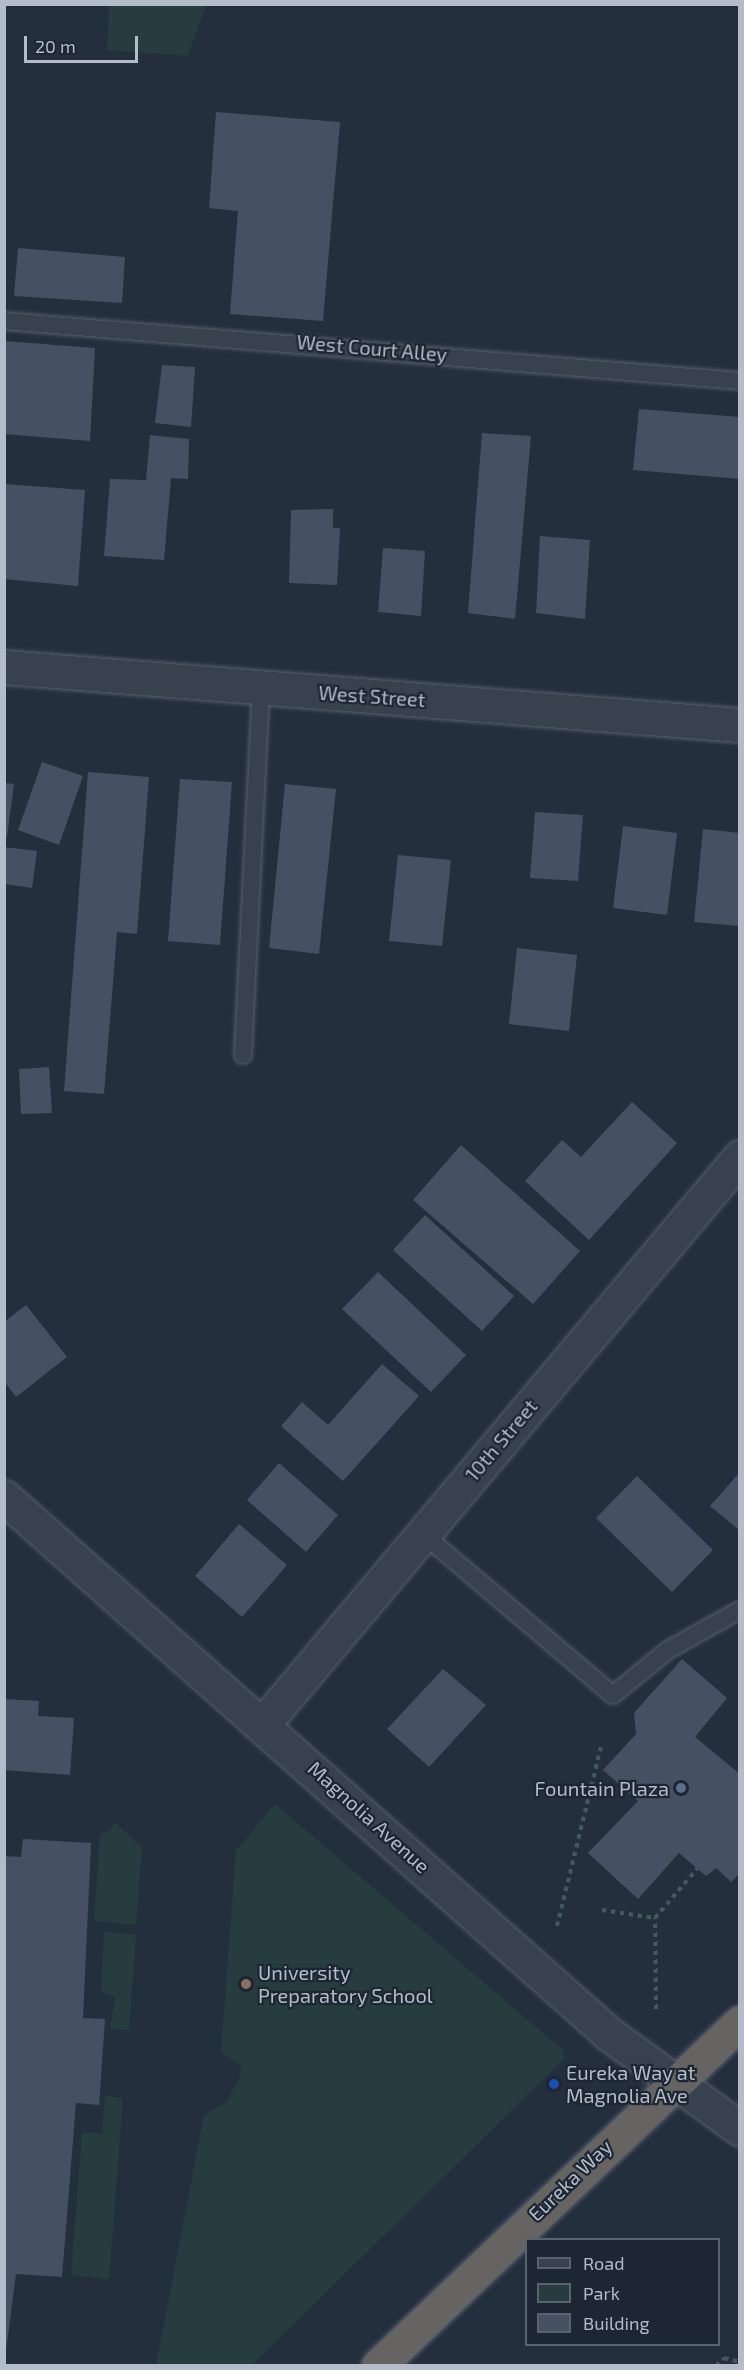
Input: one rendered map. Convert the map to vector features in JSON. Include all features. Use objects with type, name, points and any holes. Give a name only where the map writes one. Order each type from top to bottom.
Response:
[{"type":"highway","name":"Eureka Way","points":[[378,2366],[740,2022]]},
{"type":"street","name":"West Street","points":[[4,668],[740,725]]},
{"type":"street","name":"10th Street","points":[[264,1723],[740,1157]]},
{"type":"street","name":"Magnolia Avenue","points":[[4,1497],[264,1723],[609,2034],[740,2129]]},
{"type":"lane","name":"West Court Alley","points":[[4,321],[740,381]]},
{"type":"lane","points":[[243,1055],[261,688]]},
{"type":"lane","points":[[423,1534],[613,1695],[668,1650],[740,1610]]},
{"type":"path","points":[[557,1926],[601,1747]]},
{"type":"path","points":[[656,2009],[654,1918],[697,1869]]},
{"type":"path","points":[[602,1910],[654,1918]]},
{"type":"path","points":[[716,2366],[724,2358],[740,2362]]},
{"type":"green space","points":[[109,4],[206,5],[188,56],[107,50]]},
{"type":"green space","points":[[275,1804],[563,2050],[564,2059],[252,2365],[156,2365],[204,2115],[225,2103],[239,2080],[241,2065],[221,2052],[236,1851]]},
{"type":"green space","points":[[114,1822],[142,1847],[136,1925],[94,1921],[100,1834],[110,1831]]},
{"type":"green space","points":[[104,1932],[136,1935],[129,2030],[110,2029],[115,1997],[101,1992]]},
{"type":"green space","points":[[105,2096],[123,2098],[109,2279],[71,2275],[82,2133],[102,2133]]},
{"type":"building","points":[[216,112],[340,122],[323,321],[230,314],[238,211],[209,208]]},
{"type":"building","points":[[18,248],[125,257],[122,303],[14,296]]},
{"type":"building","points":[[4,341],[95,348],[90,441],[4,434]]},
{"type":"building","points":[[162,365],[195,367],[191,427],[155,423]]},
{"type":"building","points":[[639,409],[740,417],[740,479],[633,470]]},
{"type":"building","points":[[482,433],[531,436],[515,619],[468,613]]},
{"type":"building","points":[[150,435],[189,439],[188,479],[171,478],[164,560],[104,556],[110,479],[146,480]]},
{"type":"building","points":[[4,484],[85,490],[78,586],[4,579]]},
{"type":"building","points":[[333,509],[333,528],[340,528],[337,585],[289,583],[291,510]]},
{"type":"building","points":[[540,536],[590,540],[585,619],[536,613]]},
{"type":"building","points":[[383,548],[425,551],[421,616],[378,612]]},
{"type":"building","points":[[42,762],[83,776],[59,845],[18,830]]},
{"type":"building","points":[[88,772],[149,777],[137,934],[117,932],[104,1094],[64,1091]]},
{"type":"building","points":[[180,779],[232,782],[220,945],[168,941]]},
{"type":"building","points":[[4,783],[14,784],[7,837],[4,837]]},
{"type":"building","points":[[285,784],[336,789],[319,954],[269,948]]},
{"type":"building","points":[[535,812],[583,815],[578,881],[530,878]]},
{"type":"building","points":[[623,826],[677,833],[667,915],[613,908]]},
{"type":"building","points":[[703,829],[740,833],[740,926],[694,922]]},
{"type":"building","points":[[4,847],[37,851],[32,888],[4,884]]},
{"type":"building","points":[[398,855],[451,860],[442,946],[389,941]]},
{"type":"building","points":[[517,948],[577,955],[569,1031],[509,1024]]},
{"type":"building","points":[[49,1067],[52,1113],[21,1114],[19,1069]]},
{"type":"building","points":[[632,1102],[677,1143],[589,1240],[525,1181],[562,1140],[581,1157]]},
{"type":"building","points":[[461,1145],[580,1251],[533,1304],[413,1200]]},
{"type":"building","points":[[425,1215],[514,1296],[482,1331],[393,1250]]},
{"type":"building","points":[[378,1272],[466,1355],[431,1392],[342,1309]]},
{"type":"building","points":[[26,1305],[67,1357],[16,1397],[4,1381],[4,1322]]},
{"type":"building","points":[[382,1364],[419,1396],[343,1481],[281,1426],[302,1402],[328,1425]]},
{"type":"building","points":[[279,1463],[338,1515],[306,1552],[247,1500]]},
{"type":"building","points":[[740,1472],[740,1531],[710,1506]]},
{"type":"building","points":[[637,1476],[713,1550],[672,1592],[596,1518]]},
{"type":"building","points":[[239,1524],[287,1565],[242,1617],[195,1576]]},
{"type":"building","name":"Fountain Plaza","points":[[682,1659],[727,1698],[695,1737],[740,1774],[740,1873],[731,1882],[716,1868],[706,1876],[679,1853],[638,1899],[588,1853],[638,1801],[603,1770],[636,1734],[634,1713]]},
{"type":"building","points":[[443,1669],[486,1705],[429,1767],[387,1729]]},
{"type":"building","points":[[4,1699],[39,1701],[38,1716],[74,1718],[70,1775],[4,1770]]},
{"type":"building","points":[[23,1839],[91,1843],[83,2018],[105,2019],[99,2105],[76,2103],[62,2277],[16,2274],[4,2366],[4,1856],[21,1857]]},
{"type":"place","name":"Fountain Plaza","points":[[681,1788]]},
{"type":"place","name":"University Preparatory School","points":[[246,1984]]},
{"type":"place","name":"Eureka Way at Magnolia Ave","points":[[554,2084]]}]
